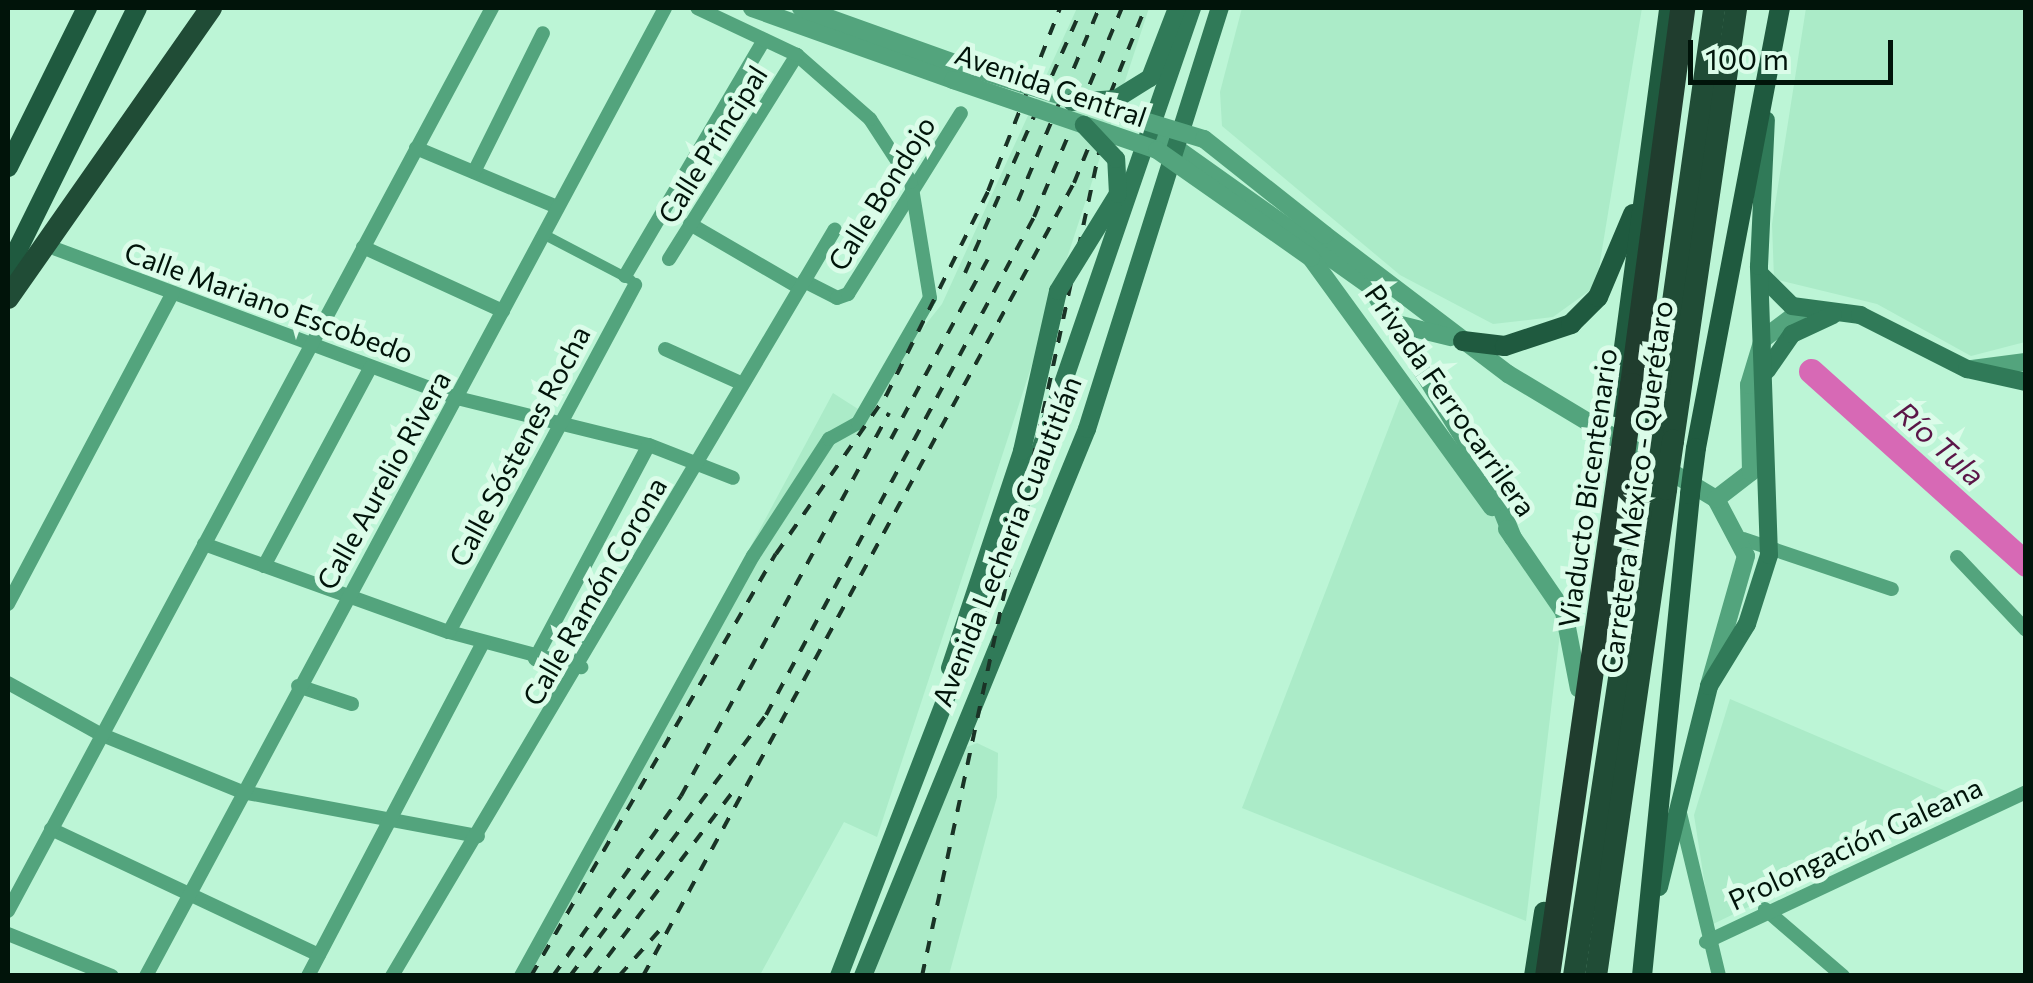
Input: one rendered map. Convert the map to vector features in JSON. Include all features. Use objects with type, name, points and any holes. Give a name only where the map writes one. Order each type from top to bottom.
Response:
[{"type":"highway","points":[[11,283],[211,8]]},
{"type":"highway","name":"Viaducto Bicentenario","points":[[1551,976],[1682,8]]},
{"type":"highway","name":"Carretera México - Querétaro","points":[[1664,439],[1714,8]]},
{"type":"highway","name":"Carretera México - Querétaro","points":[[1574,976],[1596,823],[1736,8]]},
{"type":"highway","name":"Carretera México - Querétaro","points":[[1596,976],[1656,488]]},
{"type":"highway","points":[[1551,976],[1596,823]]},
{"type":"main road","points":[[8,167],[87,8]]},
{"type":"main road","points":[[11,283],[137,8]]},
{"type":"main road","points":[[1072,102],[1116,100],[1150,78],[1177,8]]},
{"type":"main road","name":"Avenida Lecheria Cuautitlán","points":[[839,976],[945,699],[1152,131],[1192,8]]},
{"type":"main road","name":"Avenida Lecheria Cuautitlán","points":[[863,976],[1088,430],[1220,8]]},
{"type":"main road","points":[[1534,976],[1580,688],[1669,8]]},
{"type":"main road","points":[[1642,976],[1696,448],[1767,94],[1780,8]]},
{"type":"main road","points":[[1642,976],[1676,800],[1709,686],[1747,624],[1769,554],[1766,370],[1759,266],[1767,94]]},
{"type":"main road","points":[[945,699],[955,636],[1022,451],[1058,291],[1118,194],[1116,159],[1084,125]]},
{"type":"main road","points":[[1463,341],[1505,346],[1571,324],[1598,296],[1646,180]]},
{"type":"main road","points":[[1759,266],[1770,292],[1804,309],[1876,320],[1966,369],[2026,382]]},
{"type":"main road","points":[[1766,370],[1792,334],[1838,313]]},
{"type":"street","points":[[11,283],[56,249],[224,8]]},
{"type":"street","points":[[8,911],[492,8]]},
{"type":"street","name":"Calle Aurelio Rivera","points":[[146,976],[298,686],[352,600],[664,8]]},
{"type":"street","points":[[521,976],[754,556],[828,438],[858,423],[928,308],[911,182],[870,119],[797,55],[697,8]]},
{"type":"street","name":"Avenida Central","points":[[752,8],[956,73],[1204,138],[1324,235]]},
{"type":"street","name":"Avenida Central","points":[[801,8],[1187,166],[1310,258]]},
{"type":"street","points":[[474,172],[543,34]]},
{"type":"street","name":"Calle Sóstenes Rocha","points":[[448,632],[555,420],[764,40]]},
{"type":"street","name":"Calle Principal","points":[[669,259],[797,55]]},
{"type":"street","name":"Calle Bondojo","points":[[802,284],[842,298],[911,182],[961,113]]},
{"type":"street","points":[[1152,131],[1178,141],[1327,248],[1398,324],[1492,483],[1513,538]]},
{"type":"street","points":[[416,148],[558,207]]},
{"type":"street","points":[[690,224],[802,284]]},
{"type":"street","name":"Calle Ramón Corona","points":[[392,976],[581,667],[835,229]]},
{"type":"street","points":[[544,234],[630,281]]},
{"type":"street","name":"Privada Ferrocarrilera","points":[[1324,235],[1463,341],[1716,500]]},
{"type":"street","points":[[363,247],[503,311]]},
{"type":"street","name":"Calle Mariano Escobedo","points":[[56,249],[457,398],[555,420],[698,460],[734,478]]},
{"type":"street","name":"Privada Ferrocarrilera","points":[[1310,258],[1342,288],[1564,612],[1580,688]]},
{"type":"street","points":[[8,604],[173,294]]},
{"type":"street","points":[[1804,309],[1763,339],[1749,384],[1751,472],[1716,500],[1743,538],[1769,554],[1892,589]]},
{"type":"street","points":[[1398,324],[1463,341]]},
{"type":"street","points":[[665,350],[743,384]]},
{"type":"street","points":[[1966,369],[2026,362]]},
{"type":"street","points":[[264,566],[370,368]]},
{"type":"street","points":[[535,659],[649,446]]},
{"type":"street","points":[[1709,686],[1744,571],[1743,538]]},
{"type":"street","points":[[204,544],[448,632],[535,659],[581,667]]},
{"type":"street","points":[[1957,558],[2026,630]]},
{"type":"street","points":[[308,976],[483,642]]},
{"type":"street","points":[[8,683],[100,734],[242,792],[387,825],[478,836]]},
{"type":"street","points":[[298,686],[352,704]]},
{"type":"street","points":[[1661,780],[1676,800],[1706,942],[1718,976]]},
{"type":"street","name":"Prolongación Galeana","points":[[1706,942],[1765,910],[2026,792]]},
{"type":"street","points":[[51,829],[319,954]]},
{"type":"street","points":[[1765,910],[1843,976]]},
{"type":"street","points":[[8,934],[112,976]]},
{"type":"shaded area","points":[[1077,8],[1149,8],[877,837],[844,822],[760,975],[520,976],[833,393],[858,409],[942,304]]},
{"type":"shaded area","points":[[1242,8],[1642,8],[1596,286],[1553,317],[1493,324],[1400,275],[1222,126],[1220,92]]},
{"type":"shaded area","points":[[1806,8],[2025,8],[2025,342],[1971,356],[1877,304],[1774,279],[1772,224]]},
{"type":"shaded area","points":[[1406,383],[1555,607],[1560,633],[1526,921],[1242,808]]},
{"type":"shaded area","points":[[1730,699],[1969,801],[1711,925],[1694,815]]},
{"type":"shaded area","points":[[977,743],[998,753],[997,797],[949,975],[873,976],[962,749]]},
{"type":"waterway","name":"Río Tula","points":[[1811,371],[2026,564]]},
{"type":"railway","points":[[531,976],[776,554],[886,396],[988,191],[1060,8]]},
{"type":"railway","points":[[965,273],[1082,8]]},
{"type":"railway","points":[[1018,201],[1099,8]]},
{"type":"railway","points":[[570,976],[766,715],[1034,217],[1122,8]]},
{"type":"railway","points":[[643,976],[1074,183],[1145,8]]},
{"type":"railway","points":[[922,976],[1100,148]]},
{"type":"railway","points":[[891,439],[988,259]]},
{"type":"railway","points":[[553,976],[681,796],[889,413]]},
{"type":"railway","points":[[593,976],[735,789]]},
{"type":"railway","points":[[619,976],[659,931]]}]
